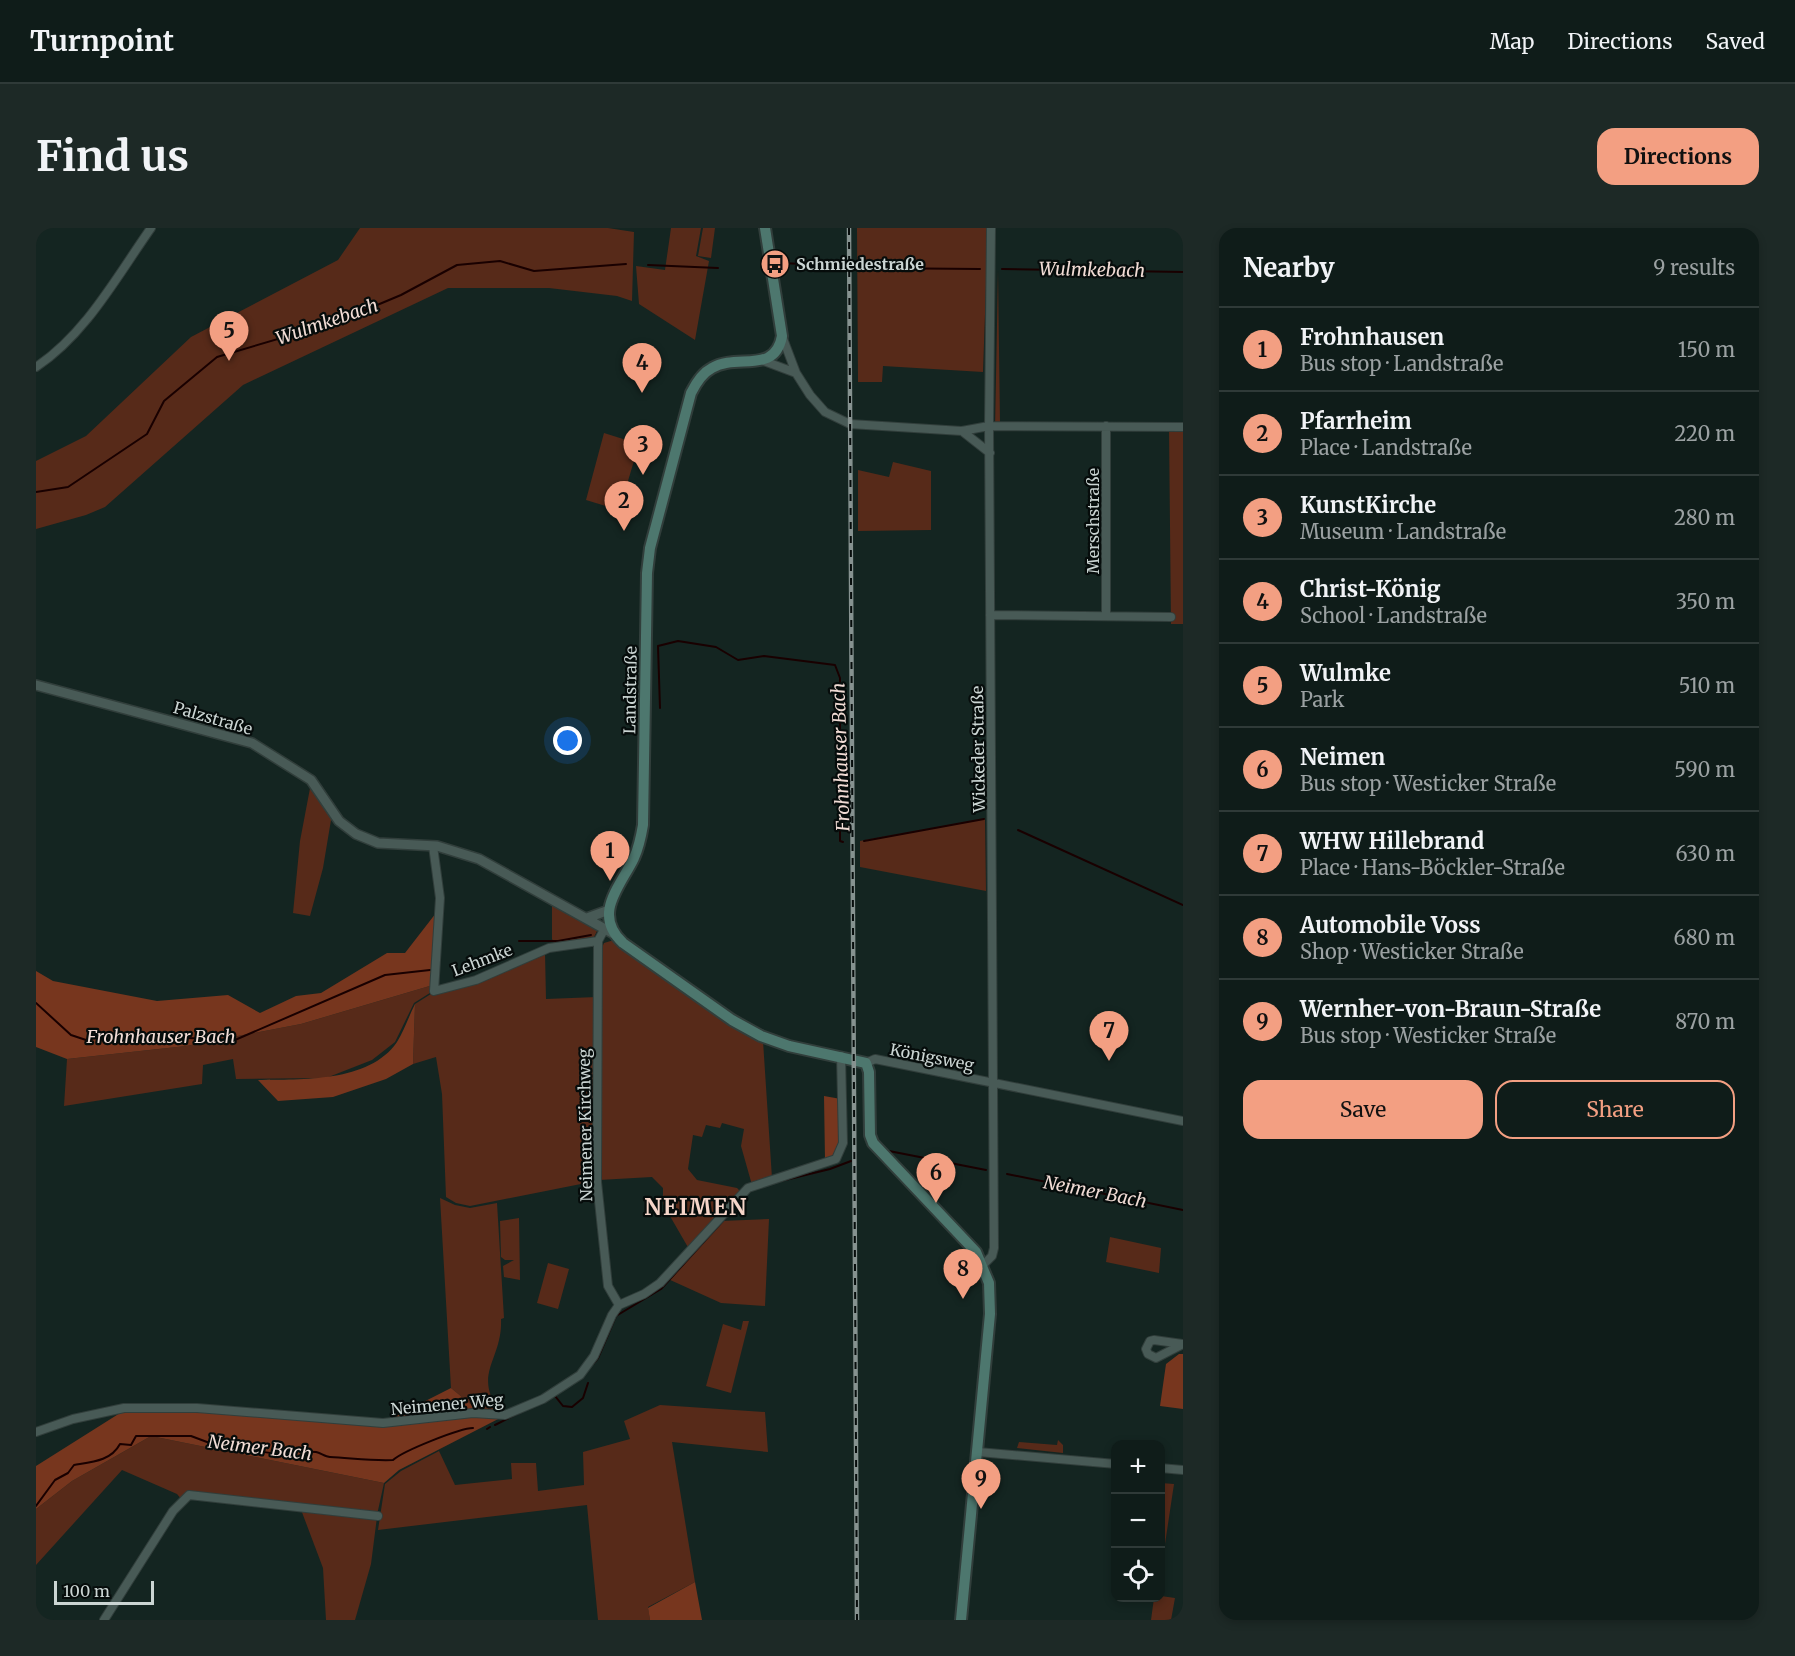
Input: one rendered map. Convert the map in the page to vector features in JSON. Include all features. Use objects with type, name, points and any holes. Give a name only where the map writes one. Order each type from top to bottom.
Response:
[{"type":"main road","points":[[764,361],[777,350],[782,336],[765,228]]},
{"type":"main road","name":"Landstraße","points":[[609,910],[634,857],[642,832],[647,573],[650,548],[686,410],[697,382],[712,367],[733,361],[764,361]]},
{"type":"main road","points":[[609,910],[609,931],[732,1020],[761,1036],[789,1046],[862,1061],[869,1072],[870,1135],[873,1143],[969,1245],[983,1265],[989,1284],[990,1304],[961,1620]]},
{"type":"street","points":[[36,367],[54,354],[91,314],[151,228]]},
{"type":"street","name":"Wickeder Straße","points":[[983,1265],[992,1256],[994,1248],[995,817],[990,615],[989,426],[991,228]]},
{"type":"street","points":[[782,336],[796,373],[825,412],[850,424],[962,431],[989,426],[1183,427]]},
{"type":"street","points":[[764,361],[796,373]]},
{"type":"street","name":"Merschstraße","points":[[1106,426],[1106,616]]},
{"type":"street","points":[[962,431],[978,441],[990,453]]},
{"type":"street","points":[[990,615],[1171,617]]},
{"type":"street","name":"Palzstraße","points":[[36,685],[252,743],[312,780],[339,821],[356,834],[378,843],[433,846],[459,851],[499,868],[609,931]]},
{"type":"street","name":"Lehmke","points":[[433,846],[440,898],[434,991],[476,980],[549,948],[598,941]]},
{"type":"street","points":[[587,918],[609,910]]},
{"type":"street","points":[[598,941],[609,931]]},
{"type":"street","name":"Neimener Kirchweg","points":[[598,941],[597,1182],[608,1286],[620,1305]]},
{"type":"street","points":[[620,1305],[644,1294],[660,1283],[748,1188],[836,1159],[843,1143],[841,1056]]},
{"type":"street","name":"Königsweg","points":[[862,1061],[875,1059],[1183,1121]]},
{"type":"street","name":"Neimener Weg","points":[[36,1432],[124,1408],[197,1408],[383,1423],[473,1413],[505,1415],[543,1399],[580,1375],[594,1356],[612,1316],[620,1305]]},
{"type":"street","points":[[978,1452],[1111,1464]]},
{"type":"street","points":[[1165,1468],[1183,1470]]},
{"type":"street","points":[[104,1620],[173,1511],[189,1495],[378,1516]]},
{"type":"shaded area","points":[[360,228],[608,228],[634,232],[632,301],[617,296],[549,288],[448,288],[243,385],[105,507],[86,515],[36,529],[36,461],[86,436],[191,337],[338,260]]},
{"type":"shaded area","points":[[671,228],[701,228],[696,256],[709,261],[695,340],[639,304],[636,266],[665,270]]},
{"type":"shaded area","points":[[703,228],[715,228],[711,258],[698,256]]},
{"type":"shaded area","points":[[857,228],[988,228],[983,372],[883,366],[882,382],[858,382]]},
{"type":"shaded area","points":[[998,271],[1000,423],[1183,425],[1183,624],[1171,624],[1169,429],[995,429]]},
{"type":"shaded area","points":[[604,433],[639,444],[625,491],[627,493],[622,511],[586,500]]},
{"type":"shaded area","points":[[893,462],[931,471],[931,530],[858,531],[858,470],[889,477]]},
{"type":"shaded area","points":[[311,783],[332,814],[323,868],[310,916],[293,913],[300,841]]},
{"type":"shaded area","points":[[985,819],[986,891],[860,867],[860,841]]},
{"type":"shaded area","points":[[552,901],[593,925],[597,931],[594,937],[556,947],[552,939]]},
{"type":"shaded area","points":[[436,913],[433,985],[301,1024],[186,1046],[67,1059],[36,1047],[36,971],[53,981],[157,1001],[228,995],[260,1013],[296,996],[321,993],[387,953],[405,953]]},
{"type":"shaded area","points":[[614,940],[732,1025],[763,1041],[772,1178],[752,1185],[741,1146],[744,1129],[722,1123],[720,1128],[706,1125],[702,1137],[693,1135],[688,1169],[697,1180],[737,1188],[742,1193],[689,1249],[663,1204],[663,1188],[652,1177],[599,1180],[601,950],[604,943]]},
{"type":"shaded area","points":[[545,953],[546,999],[597,997],[596,1181],[470,1206],[456,1203],[446,1197],[442,1094],[436,1057],[413,1064],[415,1004],[434,992]]},
{"type":"shaded area","points":[[433,985],[433,991],[414,1003],[395,1042],[372,1060],[326,1078],[236,1079],[233,1059],[203,1065],[202,1084],[64,1106],[67,1059],[186,1046],[301,1024]]},
{"type":"shaded area","points":[[415,1004],[413,1064],[386,1079],[333,1097],[278,1101],[258,1080],[333,1076],[370,1065],[385,1055],[397,1042]]},
{"type":"shaded area","points":[[824,1096],[841,1099],[840,1148],[834,1158],[825,1160]]},
{"type":"shaded area","points":[[440,1198],[455,1205],[470,1208],[497,1203],[504,1318],[501,1319],[498,1346],[488,1377],[492,1399],[501,1413],[473,1412],[473,1406],[451,1388]]},
{"type":"shaded area","points":[[519,1218],[520,1280],[504,1277],[503,1266],[514,1260],[505,1260],[501,1257],[500,1221]]},
{"type":"shaded area","points":[[769,1219],[765,1306],[721,1303],[668,1279],[721,1221]]},
{"type":"shaded area","points":[[1110,1237],[1161,1248],[1159,1273],[1106,1262]]},
{"type":"shaded area","points":[[548,1263],[569,1269],[558,1309],[537,1303]]},
{"type":"shaded area","points":[[743,1321],[749,1321],[731,1393],[706,1386],[723,1324],[741,1330]]},
{"type":"shaded area","points":[[1179,1354],[1183,1354],[1183,1409],[1160,1406],[1166,1364]]},
{"type":"shaded area","points":[[451,1388],[473,1406],[473,1412],[384,1422]]},
{"type":"shaded area","points":[[660,1405],[765,1412],[768,1452],[672,1442],[695,1582],[648,1607],[650,1620],[598,1620],[587,1505],[378,1530],[385,1484],[401,1471],[439,1451],[455,1485],[512,1479],[511,1463],[536,1463],[538,1491],[584,1485],[583,1452],[630,1439],[624,1421]]},
{"type":"shaded area","points":[[128,1408],[196,1409],[384,1423],[474,1415],[504,1416],[399,1470],[384,1483],[151,1436],[72,1481],[36,1509],[36,1466]]},
{"type":"shaded area","points":[[151,1436],[384,1483],[377,1515],[188,1494],[182,1500],[177,1494],[122,1470],[36,1565],[36,1509],[72,1481]]},
{"type":"shaded area","points":[[1058,1440],[1063,1445],[1063,1453],[1017,1448],[1019,1442],[1057,1445]]},
{"type":"shaded area","points":[[1165,1483],[1174,1484],[1165,1544]]},
{"type":"shaded area","points":[[300,1507],[377,1517],[371,1564],[355,1620],[326,1620],[323,1568]]},
{"type":"shaded area","points":[[695,1582],[702,1620],[650,1620],[648,1608]]},
{"type":"shaded area","points":[[1165,1597],[1175,1598],[1171,1620],[1151,1620],[1153,1602],[1165,1602]]},
{"type":"waterway","name":"Wulmkebach","points":[[36,492],[68,487],[147,434],[164,401],[217,357],[339,321],[401,295],[457,265],[500,261],[534,271],[626,264]]},
{"type":"waterway","name":"Wulmkebach","points":[[782,263],[843,266]]},
{"type":"waterway","name":"Wulmkebach","points":[[648,265],[718,268]]},
{"type":"waterway","name":"Wulmkebach","points":[[865,268],[980,269]]},
{"type":"waterway","name":"Wulmkebach","points":[[1002,269],[1183,272]]},
{"type":"waterway","name":"Frohnhauser Bach","points":[[660,708],[658,646],[678,641],[716,647],[738,660],[764,656],[835,665],[840,678],[840,841],[843,842]]},
{"type":"waterway","name":"Frohnhauser Bach","points":[[864,841],[984,819]]},
{"type":"waterway","name":"Frohnhauser Bach","points":[[1018,830],[1183,905]]},
{"type":"waterway","name":"Frohnhauser Bach","points":[[519,941],[558,941],[591,935]]},
{"type":"waterway","name":"Frohnhauser Bach","points":[[36,1003],[71,1035],[86,1040],[101,1036],[235,1040],[385,975],[430,970]]},
{"type":"waterway","name":"Neimer Bach","points":[[889,1151],[986,1170]]},
{"type":"waterway","name":"Neimer Bach","points":[[777,1182],[830,1169],[851,1161]]},
{"type":"waterway","name":"Neimer Bach","points":[[1007,1174],[1183,1210]]},
{"type":"waterway","name":"Neimer Bach","points":[[593,1364],[598,1358],[616,1316],[661,1289],[751,1190]]},
{"type":"waterway","name":"Neimer Bach","points":[[550,1398],[555,1396],[563,1406],[572,1407],[583,1398],[588,1383]]},
{"type":"waterway","name":"Neimer Bach","points":[[495,1425],[519,1413]]},
{"type":"waterway","name":"Neimer Bach","points":[[36,1506],[55,1480],[68,1473],[74,1465],[94,1462],[106,1457],[112,1454],[120,1444],[131,1445],[136,1436],[191,1436],[215,1445],[219,1440],[270,1453],[298,1450],[316,1452],[328,1457],[393,1460],[432,1441],[473,1428]]},
{"type":"railway","points":[[849,228],[857,1620]]},
{"type":"place","name":"Schmiedestraße","points":[[775,264]]},
{"type":"place","name":"Wulmke","points":[[229,361]]},
{"type":"place","name":"Christ-König","points":[[642,393]]},
{"type":"place","name":"KunstKirche","points":[[643,475]]},
{"type":"place","name":"Pfarrheim","points":[[624,531]]},
{"type":"place","name":"Frohnhausen","points":[[610,881]]},
{"type":"place","name":"WHW Hillebrand","points":[[1109,1061]]},
{"type":"place","name":"Neimen","points":[[936,1203]]},
{"type":"place","name":"Automobile Voss","points":[[963,1299]]},
{"type":"place","name":"Wernher-von-Braun-Straße","points":[[981,1509]]},
{"type":"district","name":"NEIMEN","points":[[696,1207]]}]
